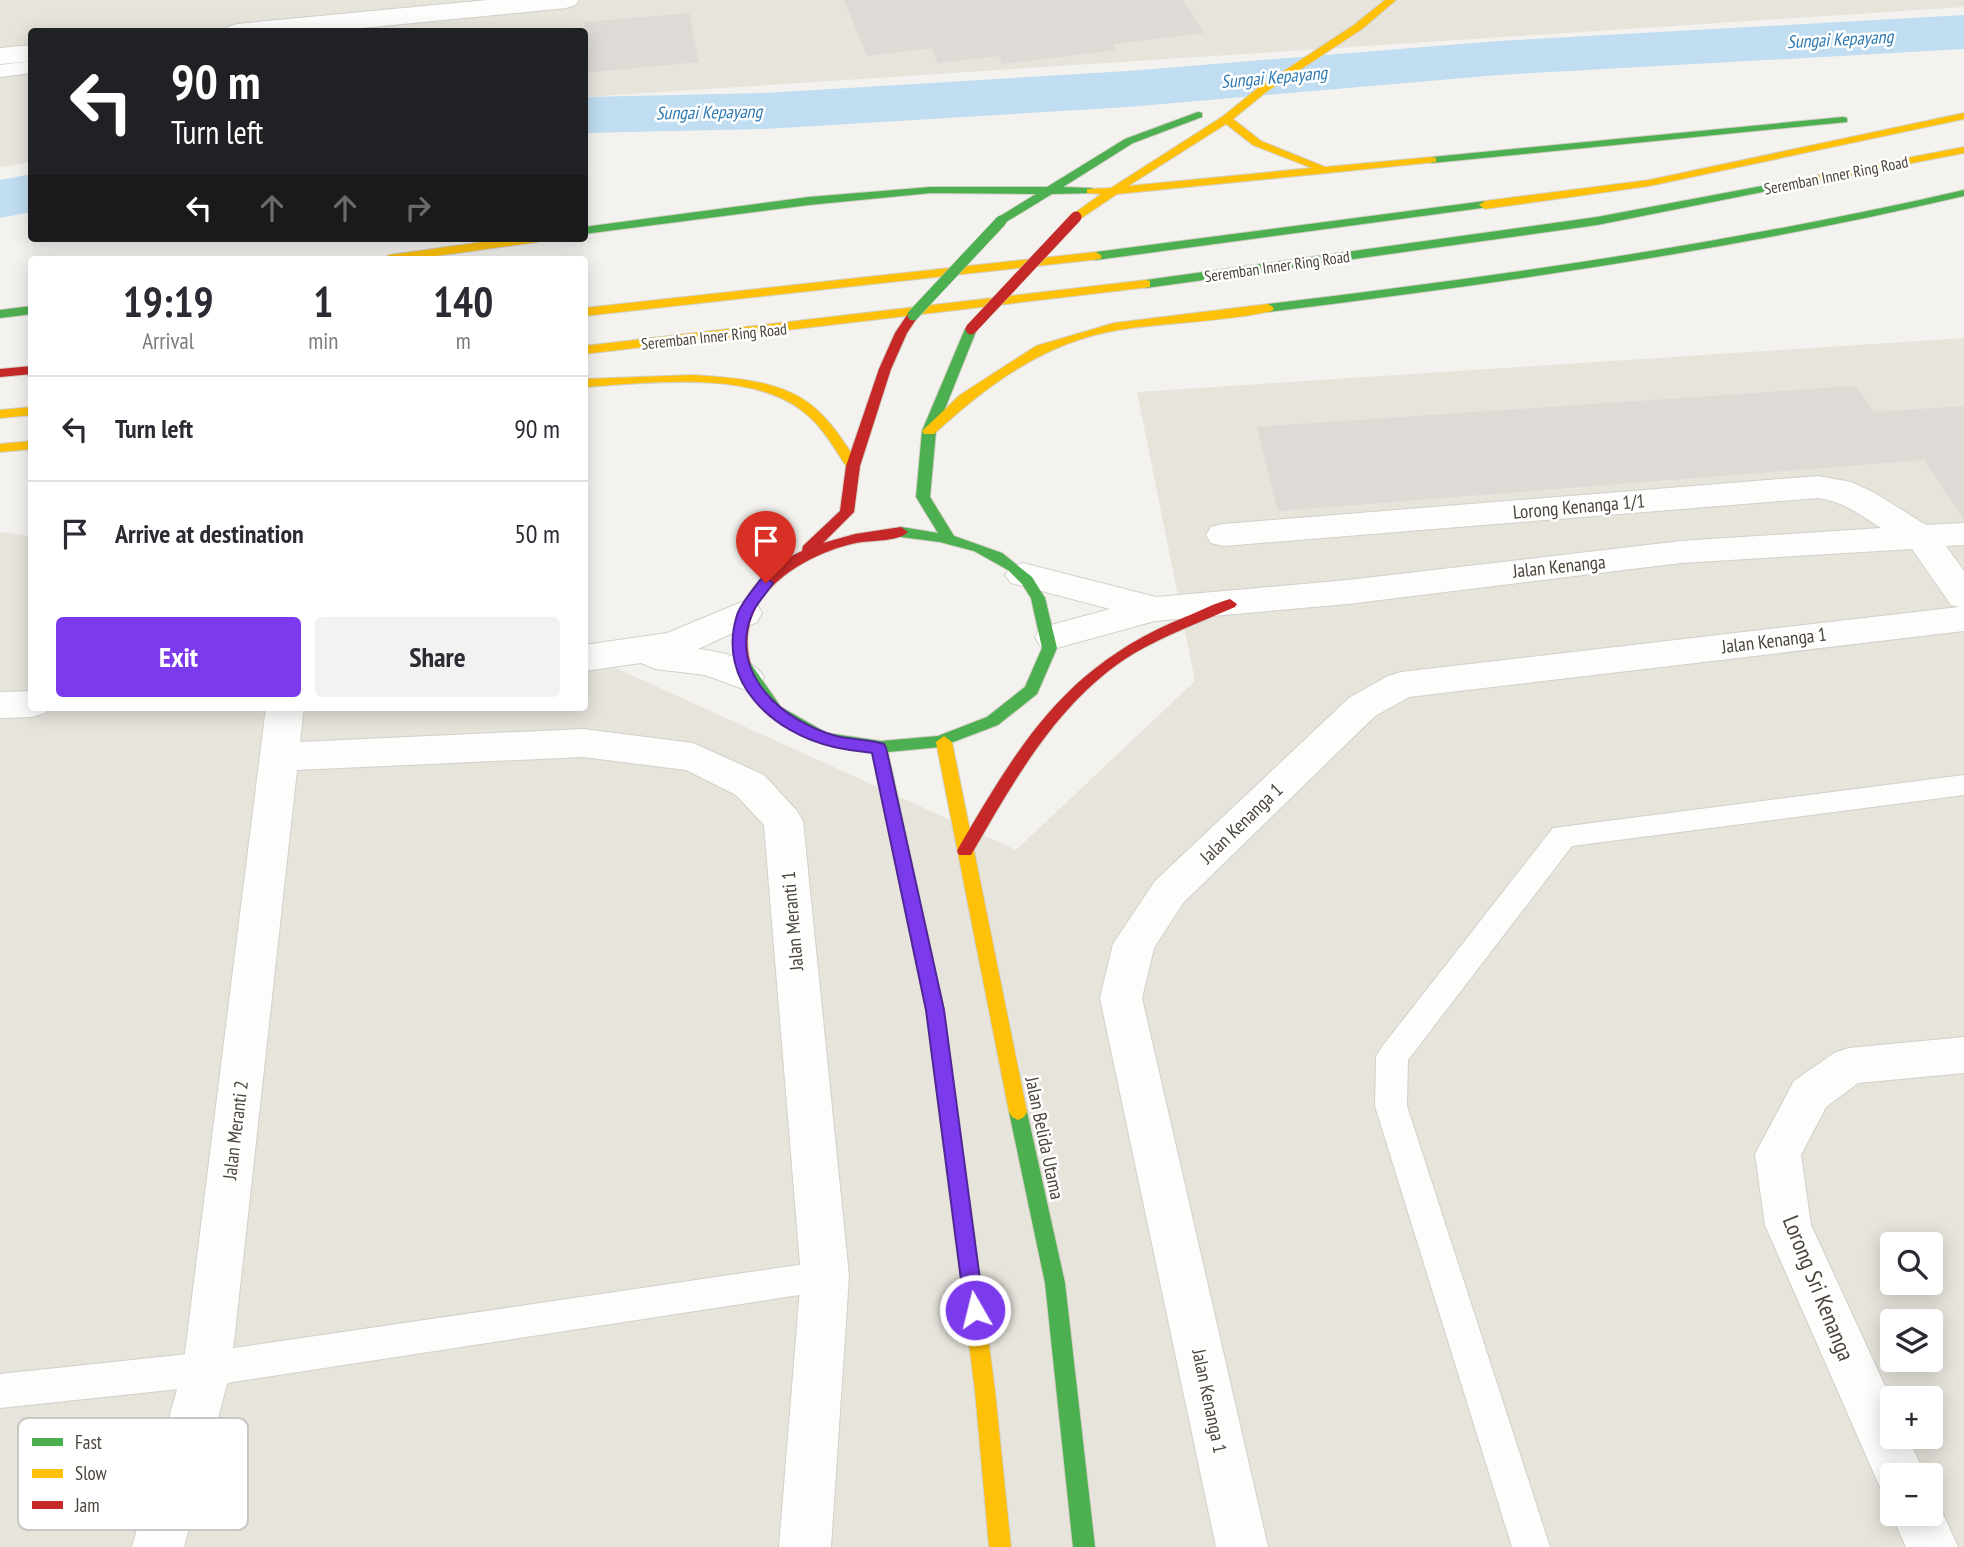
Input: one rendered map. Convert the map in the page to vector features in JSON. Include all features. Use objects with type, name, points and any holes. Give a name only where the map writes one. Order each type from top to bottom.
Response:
[{"type":"main road","points":[[948,538],[923,497],[929,431],[971,329],[1076,217],[1160,159],[1226,119],[1262,90],[1358,27],[1391,0]]},
{"type":"main road","points":[[799,557],[841,541],[870,535],[901,533],[948,538],[989,552],[1023,575],[1045,605],[1053,636],[1045,669],[1023,700],[989,725],[944,742],[878,748],[834,741],[795,726],[765,704],[746,677],[738,648],[744,613],[766,583],[799,557],[847,512],[853,466],[885,369],[901,333],[913,315],[1001,221],[1129,141],[1262,90]]},
{"type":"main road","points":[[1894,114],[1964,107]]},
{"type":"main road","name":"Seremban Inner Ring Road","points":[[588,312],[1163,249],[1648,183],[1964,116]]},
{"type":"main road","points":[[1226,119],[1235,130],[1263,147],[1291,159],[1336,171]]},
{"type":"main road","points":[[588,230],[809,201],[931,190],[1114,191],[1853,119]]},
{"type":"main road","name":"Seremban Inner Ring Road","points":[[588,350],[1188,279],[1597,221],[1964,150]]},
{"type":"main road","points":[[929,431],[965,398],[1040,349],[1114,327],[1517,278],[1867,217],[1964,193]]},
{"type":"main road","points":[[410,256],[509,242]]},
{"type":"main road","points":[[0,314],[28,310]]},
{"type":"main road","points":[[0,373],[28,370]]},
{"type":"main road","points":[[588,383],[660,379],[764,387],[795,399],[819,418],[853,466]]},
{"type":"main road","points":[[0,414],[28,411]]},
{"type":"main road","points":[[0,448],[28,445]]},
{"type":"main road","points":[[965,851],[1014,766],[1037,734],[1090,679],[1117,657],[1162,633],[1230,604]]},
{"type":"main road","name":"Jalan Belida Utama","points":[[944,742],[1055,1283],[1084,1547]]},
{"type":"main road","points":[[878,748],[935,1010],[985,1391],[1000,1547]]},
{"type":"street","points":[[278,28],[566,0]]},
{"type":"street","points":[[0,56],[28,52]]},
{"type":"street","name":"Lorong Kenanga 1/1","points":[[1223,534],[1818,487],[1839,491],[1861,500],[1923,539]]},
{"type":"street","name":"Jalan Kenanga","points":[[1053,636],[1155,608],[1230,604],[1681,552],[1923,539],[1964,534]]},
{"type":"street","points":[[1923,539],[1964,597]]},
{"type":"street","name":"Jalan Kenanga","points":[[1023,575],[1155,608]]},
{"type":"street","points":[[588,658],[625,654],[705,635],[744,613]]},
{"type":"street","name":"Jalan Kenanga 1","points":[[1242,1547],[1121,998],[1134,944],[1169,892],[1362,707],[1401,685],[1964,619]]},
{"type":"street","points":[[625,654],[691,659],[727,668],[746,677]]},
{"type":"street","points":[[0,705],[28,704]]},
{"type":"street","name":"Jalan Meranti 2","points":[[194,1418],[207,1369],[285,711]]},
{"type":"street","name":"Jalan Meranti 1","points":[[279,757],[583,743],[693,757],[750,785],[783,821],[825,1276],[805,1547]]},
{"type":"street","name":"Lorong Sri Kenanga","points":[[1895,1463],[1787,1224],[1778,1154],[1810,1094],[1849,1066],[1964,1055]]},
{"type":"street","points":[[1922,1526],[1932,1547]]},
{"type":"street","name":"Jalan Meranti 2","points":[[158,1547],[163,1530]]},
{"type":"lane","points":[[0,71],[28,68]]},
{"type":"lane","points":[[1531,1547],[1391,1106],[1392,1057],[1563,836],[1964,785]]},
{"type":"lane","points":[[0,1391],[207,1369],[825,1276]]},
{"type":"shaded area","points":[[0,0],[1964,0],[1964,7],[588,97],[588,28],[28,28],[28,162],[0,167]]},
{"type":"shaded area","points":[[1964,338],[1964,1547],[0,1547],[0,532],[28,536],[28,711],[588,711],[588,655],[1016,850],[1195,681],[1137,392]]},
{"type":"building","points":[[844,0],[1183,0],[1204,33],[1113,44],[1117,50],[1002,64],[998,56],[938,63],[932,48],[867,56]]},
{"type":"building","points":[[689,13],[699,62],[588,73],[588,28],[584,28],[584,22]]},
{"type":"building","points":[[1855,386],[1874,412],[1964,406],[1964,520],[1924,460],[1278,511],[1257,427]]},
{"type":"waterway","name":"Sungai Kepayang","points":[[588,115],[765,111],[1128,89],[1498,58],[1964,32]]},
{"type":"waterway","name":"Sungai Kepayang","points":[[0,199],[28,194]]},
{"type":"traffic: fast","points":[[1001,221],[1129,141],[1198,115]]},
{"type":"traffic: fast","points":[[1432,160],[1843,120]]},
{"type":"traffic: fast","points":[[1146,284],[1597,221],[1778,186]]},
{"type":"traffic: fast","points":[[588,230],[809,201],[931,190],[1091,191]]},
{"type":"traffic: fast","points":[[1268,308],[1530,274],[1705,247],[1964,193]]},
{"type":"traffic: fast","points":[[1096,256],[1485,205]]},
{"type":"traffic: fast","points":[[913,315],[1001,221]]},
{"type":"traffic: fast","points":[[0,314],[28,310]]},
{"type":"traffic: fast","points":[[948,538],[923,497],[929,431],[971,329]]},
{"type":"traffic: fast","points":[[744,665],[776,711],[824,738],[881,747],[940,741],[992,721],[1031,690],[1049,648],[1038,598],[1027,581],[1013,567],[979,548],[901,532]]},
{"type":"traffic: fast","points":[[879,748],[935,1010],[970,1275]]},
{"type":"traffic: fast","points":[[1018,1112],[1055,1283],[1084,1547]]},
{"type":"traffic: slow","points":[[1076,217],[1160,159],[1226,119],[1262,90],[1358,27],[1391,0]]},
{"type":"traffic: slow","points":[[1485,205],[1649,183],[1964,116]]},
{"type":"traffic: slow","points":[[1226,119],[1257,143],[1319,167]]},
{"type":"traffic: slow","points":[[1778,186],[1964,150]]},
{"type":"traffic: slow","points":[[1091,191],[1432,160]]},
{"type":"traffic: slow","points":[[410,256],[509,242]]},
{"type":"traffic: slow","points":[[588,312],[1096,256]]},
{"type":"traffic: slow","points":[[588,350],[1146,284]]},
{"type":"traffic: slow","points":[[929,431],[965,398],[1040,349],[1114,327],[1268,308]]},
{"type":"traffic: slow","points":[[588,383],[693,379],[750,385],[775,391],[797,401],[814,414],[853,466]]},
{"type":"traffic: slow","points":[[0,414],[28,411]]},
{"type":"traffic: slow","points":[[0,448],[28,445]]},
{"type":"traffic: slow","points":[[944,742],[1018,1112]]},
{"type":"traffic: slow","points":[[970,1275],[985,1391],[1000,1547]]},
{"type":"traffic: jam","points":[[971,329],[1076,217]]},
{"type":"traffic: jam","points":[[808,549],[847,512],[853,466],[885,369],[901,333],[913,315]]},
{"type":"traffic: jam","points":[[0,373],[28,370]]},
{"type":"traffic: jam","points":[[744,665],[741,647],[744,624],[756,596],[770,578],[788,564],[831,545],[901,532]]},
{"type":"traffic: jam","points":[[965,851],[1030,746],[1049,721],[1091,677],[1142,643],[1230,604]]},
{"type":"route","points":[[766,583],[744,613],[738,648],[746,677],[765,704],[795,726],[834,741],[878,748],[935,1010],[975,1310]]}]
